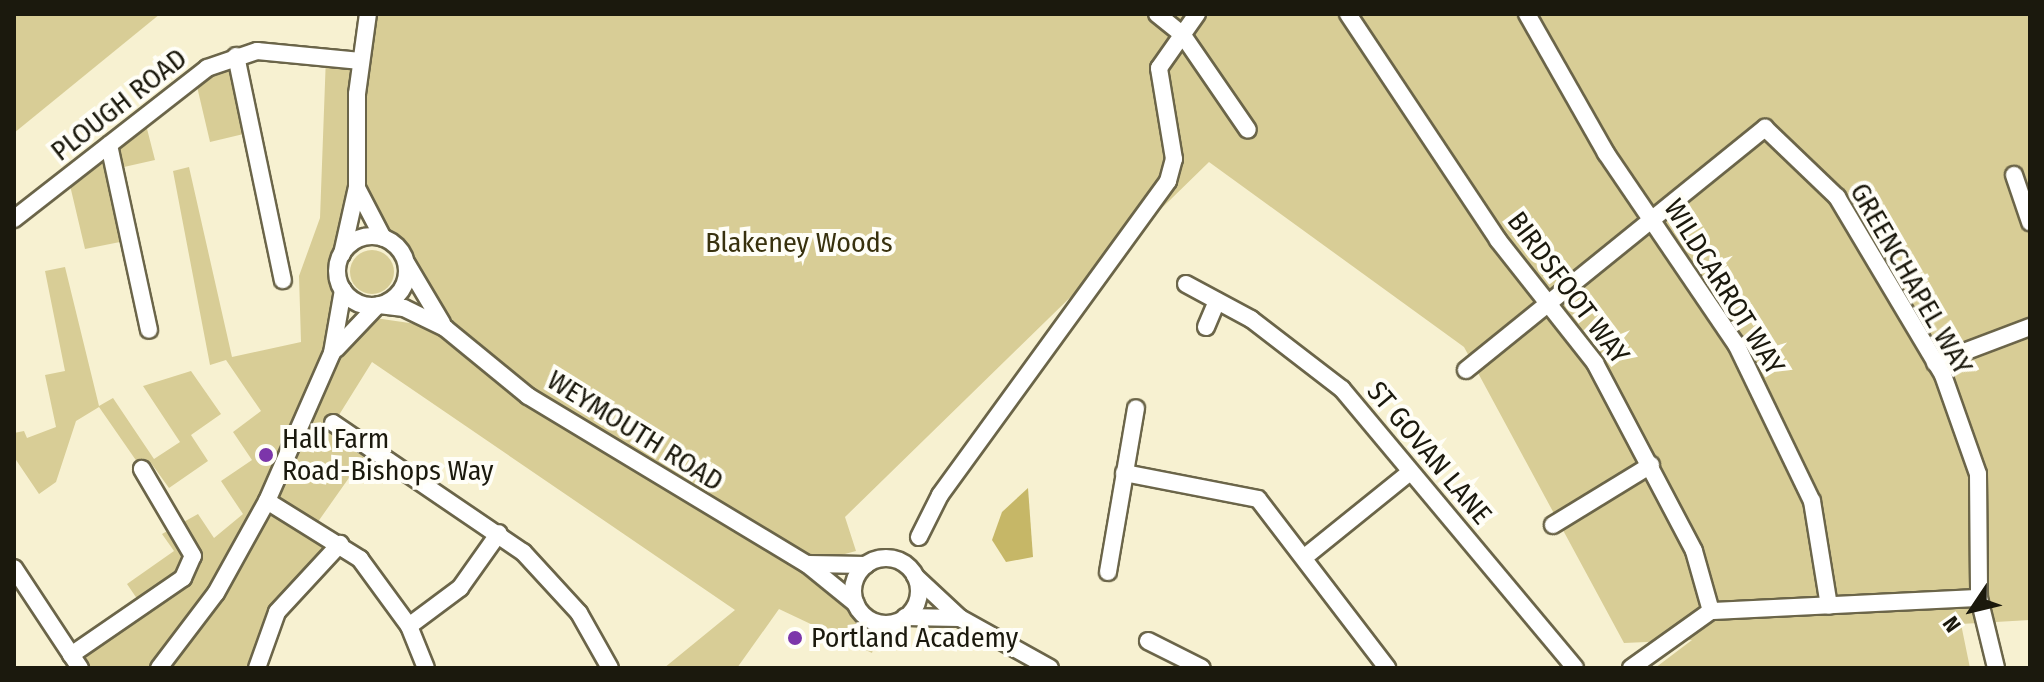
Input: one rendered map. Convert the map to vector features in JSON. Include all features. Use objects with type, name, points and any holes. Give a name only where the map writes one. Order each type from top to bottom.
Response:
[{"type":"street","points":[[159,668],[216,593],[267,501],[332,353],[343,290],[342,254],[357,187],[361,61],[368,14]]},
{"type":"street","points":[[1157,14],[1182,34],[1248,130]]},
{"type":"street","points":[[919,537],[940,495],[1168,181],[1174,159],[1159,101],[1159,68],[1197,14]]},
{"type":"street","name":"BIRDSFOOT WAY","points":[[1348,14],[1498,240],[1551,302],[1595,363],[1694,551],[1711,611]]},
{"type":"street","name":"WILDCARROT WAY","points":[[1527,14],[1606,153],[1736,344],[1812,501],[1829,606]]},
{"type":"street","name":"PLOUGH ROAD","points":[[14,219],[207,68],[257,51],[361,61]]},
{"type":"street","points":[[236,56],[283,280]]},
{"type":"street","name":"GREENCHAPEL WAY","points":[[1655,221],[1765,128],[1837,197],[1935,363],[1978,474],[1979,598],[1996,668]]},
{"type":"street","points":[[109,145],[149,330]]},
{"type":"street","points":[[2014,175],[2030,222]]},
{"type":"street","points":[[332,353],[378,306],[399,295],[406,263],[383,238],[357,187]]},
{"type":"street","points":[[1466,370],[1655,221]]},
{"type":"street","points":[[342,254],[359,239],[383,238]]},
{"type":"street","name":"WEYMOUTH ROAD","points":[[406,263],[445,328]]},
{"type":"street","name":"ST GOVAN LANE","points":[[1186,284],[1251,319],[1342,389],[1575,668]]},
{"type":"street","points":[[343,290],[358,303],[378,306]]},
{"type":"street","points":[[1206,327],[1217,301]]},
{"type":"street","name":"WEYMOUTH ROAD","points":[[378,306],[404,308],[445,328],[528,396],[612,452],[807,564],[856,604]]},
{"type":"street","points":[[1935,363],[2030,327]]},
{"type":"street","points":[[1108,572],[1136,408]]},
{"type":"street","points":[[333,423],[499,533],[579,613],[607,667]]},
{"type":"street","points":[[1553,525],[1651,465]]},
{"type":"street","points":[[14,568],[76,661],[183,578],[193,556],[142,469]]},
{"type":"street","points":[[1306,556],[1410,472]]},
{"type":"street","points":[[1124,473],[1258,499],[1306,556],[1387,668]]},
{"type":"street","points":[[267,501],[360,559],[409,626],[426,668]]},
{"type":"street","points":[[409,626],[460,588],[499,533]]},
{"type":"street","points":[[257,668],[277,612],[340,544]]},
{"type":"street","points":[[960,618],[905,617],[879,623],[856,604],[854,583],[866,565],[890,558],[915,576],[960,618],[1050,668]]},
{"type":"street","name":"WEYMOUTH ROAD","points":[[807,564],[866,565]]},
{"type":"street","points":[[905,617],[916,603],[915,576]]},
{"type":"street","points":[[1631,668],[1711,611],[1979,598]]},
{"type":"street","points":[[1148,641],[1202,668]]},
{"type":"green space","points":[[14,14],[160,14],[14,133]]},
{"type":"green space","name":"Blakeney Woods","points":[[368,14],[2030,14],[2030,620],[1961,624],[1970,668],[1655,668],[1692,640],[1624,643],[1464,347],[1209,162],[845,517],[856,551],[808,564],[883,616],[872,653],[779,609],[737,668],[664,668],[735,610],[372,362],[334,423],[370,448],[315,526],[340,544],[277,612],[257,668],[80,668],[71,655],[142,606],[127,584],[174,551],[162,534],[198,514],[214,538],[243,514],[221,481],[252,460],[233,432],[261,411],[226,360],[210,365],[173,171],[189,167],[232,357],[301,342],[299,276],[320,218],[326,56],[360,61]],"holes":[[[357,189],[368,233],[383,238],[410,263],[444,328],[368,317],[333,351],[345,304],[336,280],[338,258]]]},
{"type":"green space","points":[[236,56],[252,132],[210,142],[195,78]]},
{"type":"green space","points":[[144,117],[155,160],[115,169],[130,240],[85,249],[68,177]]},
{"type":"green space","points":[[372,250],[387,257],[394,272],[387,287],[372,294],[357,287],[350,272],[357,257]]},
{"type":"green space","points":[[65,267],[99,406],[113,398],[154,459],[180,442],[143,386],[191,371],[221,414],[191,435],[208,461],[169,488],[151,463],[142,469],[99,407],[76,421],[56,482],[39,494],[14,457],[14,433],[24,431],[27,438],[56,427],[45,375],[65,371],[45,271]]},
{"type":"shaded area","points":[[1028,488],[1033,557],[1006,562],[992,540],[1002,512]]},
{"type":"place","name":"Hall Farm Road-Bishops Way","points":[[266,455]]},
{"type":"place","name":"Portland Academy","points":[[795,638]]}]
